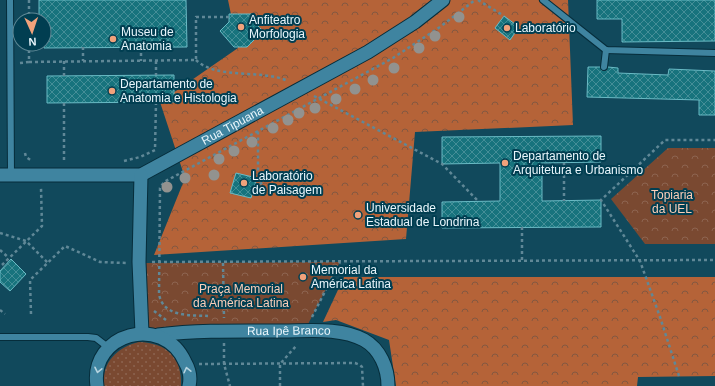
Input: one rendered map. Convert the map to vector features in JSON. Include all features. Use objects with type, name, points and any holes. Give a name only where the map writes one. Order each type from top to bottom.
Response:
[{"type":"street","name":"Rua Tipuana","points":[[6,175],[141,175],[368,52],[415,22],[443,0]]},
{"type":"street","points":[[141,175],[139,262],[142,333]]},
{"type":"street","name":"Rua Ipê Branco","points":[[158,336],[193,331],[224,322],[326,331],[351,335],[363,339],[374,348],[386,369],[388,386]]},
{"type":"street","points":[[97,386],[97,369],[103,355],[109,348],[127,336],[142,333],[158,336],[171,342],[182,354],[186,364],[189,386]]},
{"type":"lane","points":[[6,175],[10,0]]},
{"type":"lane","points":[[543,0],[606,50],[715,53]]},
{"type":"lane","points":[[604,67],[606,50]]},
{"type":"lane","points":[[0,337],[88,337],[96,338],[109,348]]},
{"type":"path","points":[[29,0],[29,12]]},
{"type":"path","points":[[211,317],[179,314],[164,307],[160,301],[158,294],[160,188],[164,182],[392,58],[440,27],[477,0],[504,16]]},
{"type":"path","points":[[229,17],[196,17],[196,60],[202,66],[285,80],[293,84]]},
{"type":"path","points":[[83,47],[83,61]]},
{"type":"path","points":[[141,47],[141,61]]},
{"type":"path","points":[[29,52],[29,62],[196,60]]},
{"type":"path","points":[[64,61],[64,76]]},
{"type":"path","points":[[156,61],[156,75]]},
{"type":"path","points":[[314,95],[442,164],[478,202]]},
{"type":"path","points":[[117,161],[140,157],[156,150],[156,102]]},
{"type":"path","points":[[64,103],[64,175]]},
{"type":"path","points":[[254,188],[264,181],[258,173],[258,131]]},
{"type":"path","points":[[679,376],[640,261],[601,200],[665,140],[715,140]]},
{"type":"path","points":[[25,153],[26,158],[31,161],[38,162]]},
{"type":"path","points":[[58,162],[72,162]]},
{"type":"path","points":[[564,163],[564,201]]},
{"type":"path","points":[[2,265],[42,226],[41,175]]},
{"type":"path","points":[[522,227],[522,261]]},
{"type":"path","points":[[0,233],[26,241],[48,263]]},
{"type":"path","points":[[31,314],[30,280],[65,246],[100,262],[128,263]]},
{"type":"path","points":[[0,250],[9,258]]},
{"type":"path","points":[[149,262],[223,263],[715,260]]},
{"type":"path","points":[[310,321],[340,262]]},
{"type":"path","points":[[223,263],[224,364],[230,386]]},
{"type":"path","points":[[152,305],[154,310],[162,318],[168,321]]},
{"type":"path","points":[[0,310],[5,314]]},
{"type":"path","points":[[218,317],[224,322]]},
{"type":"path","points":[[224,322],[229,317]]},
{"type":"path","points":[[280,386],[280,364],[296,346]]},
{"type":"path","points":[[186,364],[358,364],[360,365],[362,371],[363,386]]},
{"type":"green space","points":[[228,0],[568,0],[573,125],[415,132],[406,239],[154,255],[185,178],[160,102],[238,48]]},
{"type":"green space","name":"Topiaria da UEL","points":[[668,148],[715,148],[715,244],[645,244],[611,199]]},
{"type":"green space","name":"Praça Memorial da América Latina","points":[[340,262],[305,330],[142,329],[142,263]]},
{"type":"green space","points":[[344,277],[715,277],[715,376],[638,377],[637,386],[396,386],[389,340],[336,320],[323,322]]},
{"type":"green space","points":[[139,342],[158,345],[171,354],[179,367],[181,386],[104,386],[105,370],[112,357],[131,344]]},
{"type":"building","points":[[39,0],[186,0],[187,47],[52,48],[52,12],[39,12]]},
{"type":"building","points":[[597,0],[715,0],[715,41],[622,42],[622,19],[597,19]]},
{"type":"building","name":"Anfiteatro Morfologia","points":[[229,14],[254,14],[254,22],[263,31],[247,47],[234,47],[220,31],[229,22]]},
{"type":"building","name":"Laboratório","points":[[504,16],[519,27],[510,40],[495,28]]},
{"type":"building","points":[[588,67],[600,67],[604,71],[608,67],[618,68],[618,73],[668,75],[669,69],[715,71],[715,115],[699,115],[699,100],[587,97]]},
{"type":"building","points":[[174,75],[174,102],[47,103],[47,76]]},
{"type":"building","points":[[601,136],[601,162],[542,163],[542,201],[601,200],[601,227],[442,228],[442,202],[500,201],[500,163],[442,164],[442,137]]},
{"type":"building","name":"Laboratório de Paisagem","points":[[236,173],[257,178],[251,198],[230,193]]},
{"type":"building","points":[[11,259],[26,274],[10,291],[0,282],[0,271]]},
{"type":"place","name":"Anfiteatro Morfologia","points":[[241,27]]},
{"type":"place","name":"Laboratório","points":[[507,28]]},
{"type":"place","name":"Museu de Anatomia","points":[[113,39]]},
{"type":"place","name":"Departamento de Anatomia e Histologia","points":[[112,91]]},
{"type":"place","name":"Departamento de Arquitetura e Urbanismo","points":[[505,163]]},
{"type":"place","name":"Laboratório de Paisagem","points":[[244,183]]},
{"type":"place","name":"Universidade Estadual de Londrina","points":[[358,215]]},
{"type":"place","name":"Memorial da América Latina","points":[[303,277]]}]
